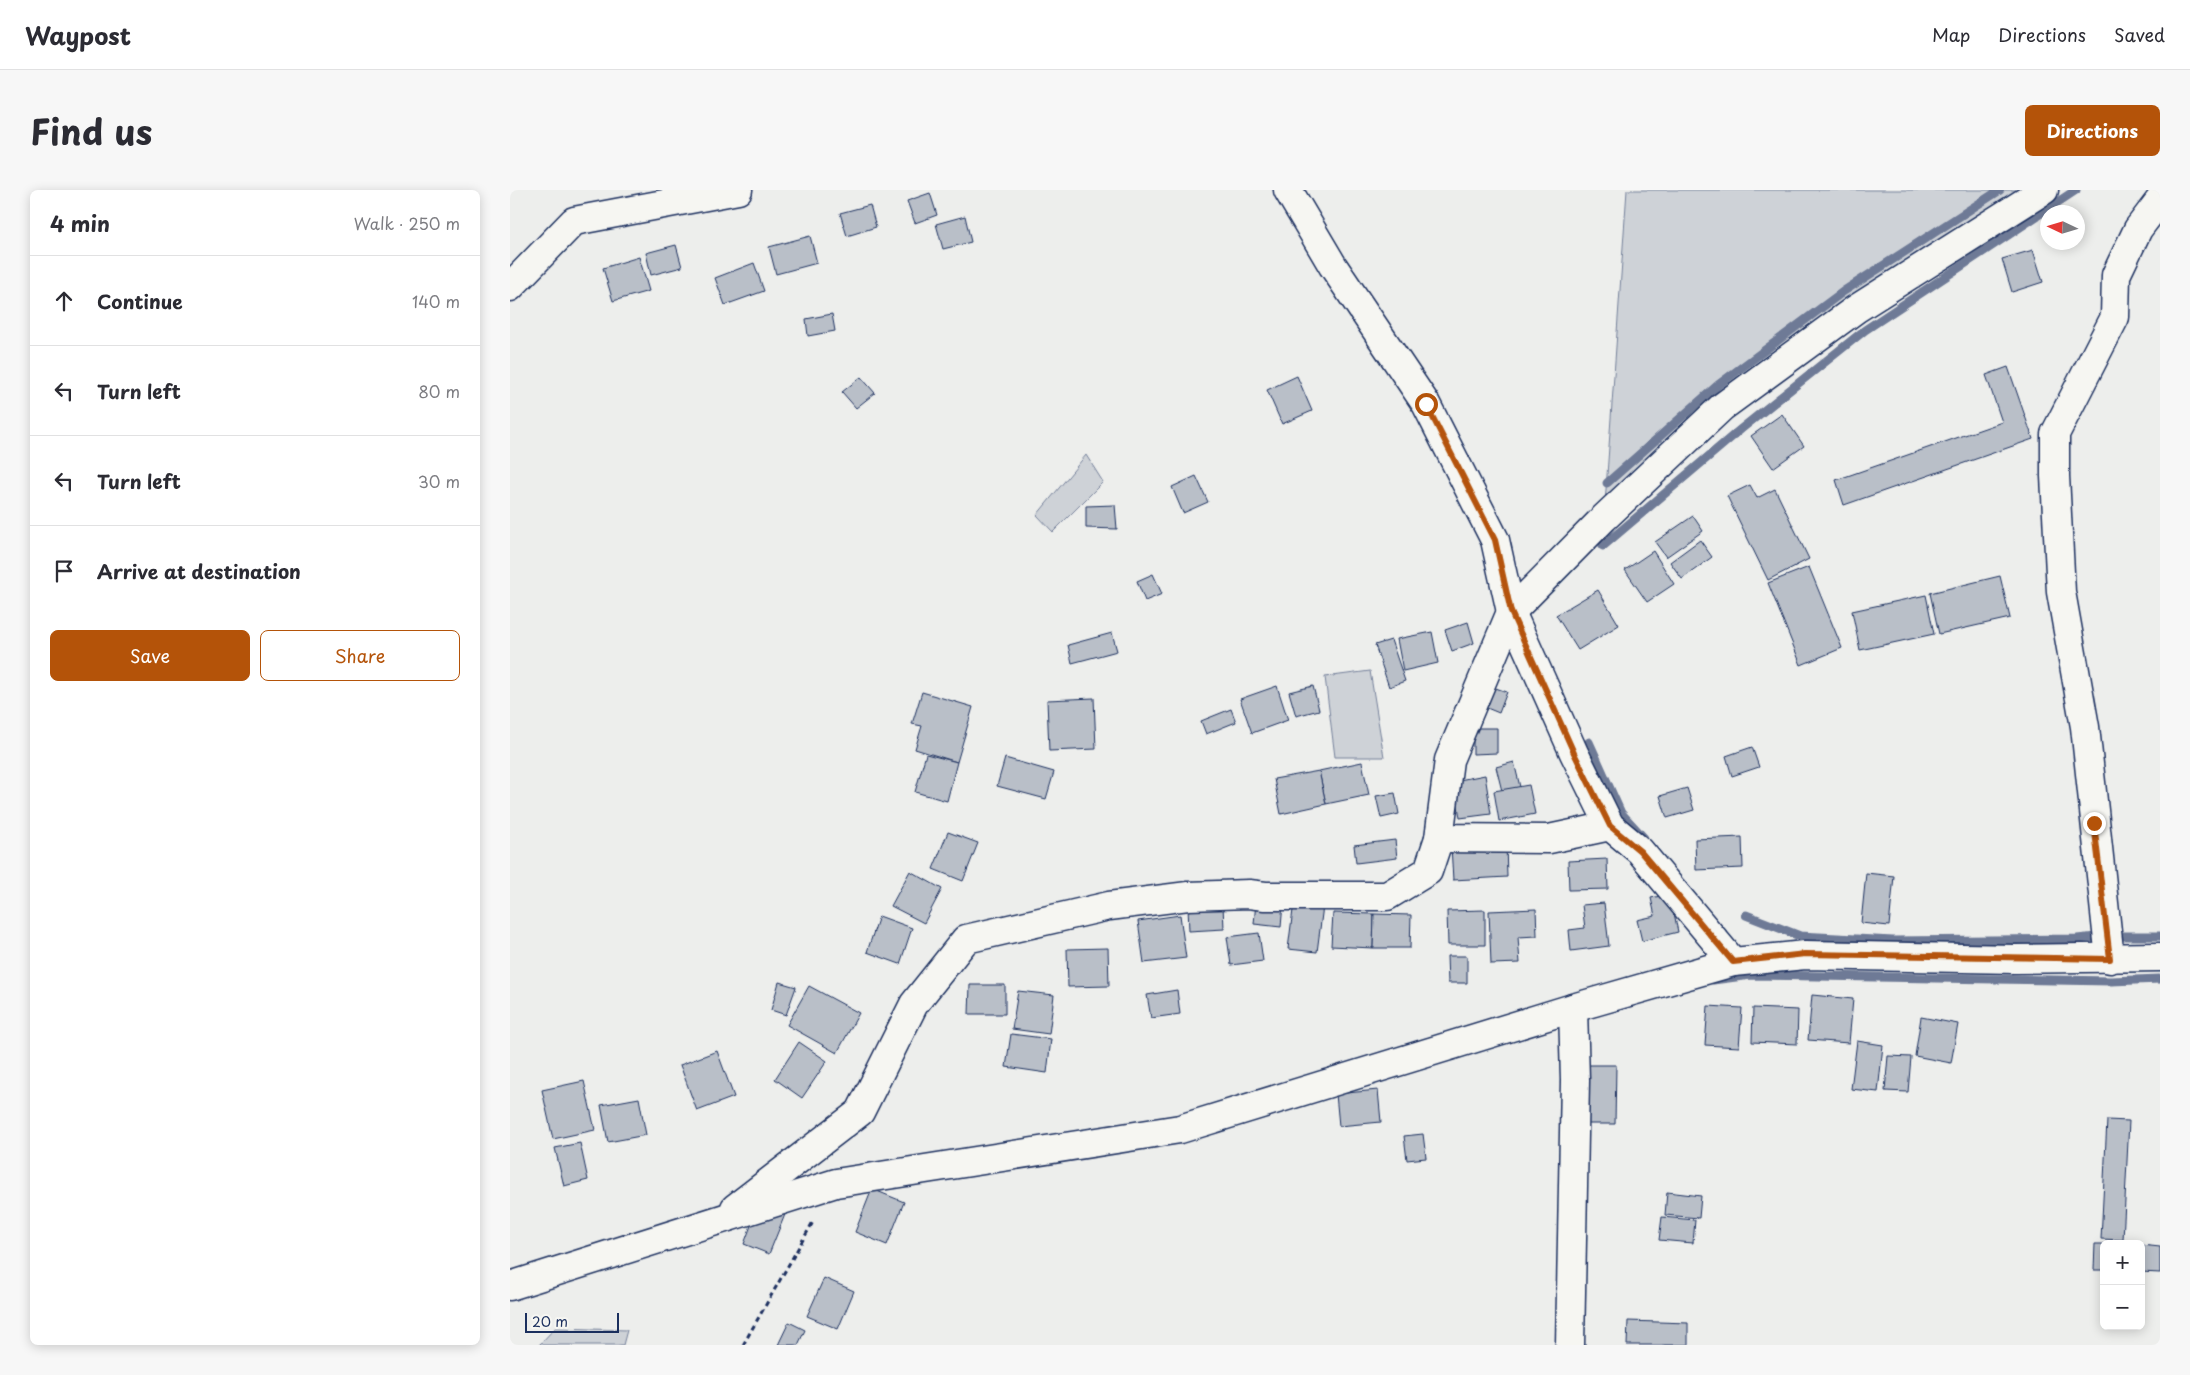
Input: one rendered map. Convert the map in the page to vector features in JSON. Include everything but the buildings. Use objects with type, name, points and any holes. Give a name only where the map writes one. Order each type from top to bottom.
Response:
[{"type":"street","points":[[510,287],[574,221],[738,190]]},
{"type":"street","points":[[1288,190],[1332,266],[1426,404],[1495,540],[1511,612],[1574,753],[1610,826],[1640,851],[1733,962]]},
{"type":"street","points":[[721,1219],[860,1112],[914,1004],[966,939],[1109,906],[1188,896],[1249,894],[1265,896],[1387,896],[1428,871],[1440,838],[1449,760],[1511,612],[1604,518],[1722,407],[1856,308],[2044,190]]},
{"type":"street","points":[[2110,959],[2085,727],[2060,592],[2055,476],[2056,434],[2115,317],[2116,276],[2138,229],[2160,200]]},
{"type":"street","points":[[1440,838],[1550,839],[1610,826]]},
{"type":"street","points":[[510,1286],[836,1183],[1180,1129],[1573,1008],[1733,962],[1805,954],[2110,959],[2160,957]]},
{"type":"street","points":[[1570,1345],[1575,1080],[1573,1008]]},
{"type":"path","points":[[744,1345],[836,1183]]},
{"type":"shaded area","points":[[1627,190],[2044,190],[1852,311],[1604,518]]},
{"type":"shaded area","points":[[1086,455],[1103,482],[1053,532],[1037,515]]},
{"type":"shaded area","points":[[1370,671],[1384,757],[1335,757],[1325,677]]},
{"type":"shaded area","points":[[555,1328],[627,1330],[623,1345],[539,1345]]},
{"type":"waterway","points":[[1607,483],[1718,385],[1844,291],[2000,190]]},
{"type":"waterway","points":[[1603,546],[1741,429],[1865,330],[2076,190]]},
{"type":"waterway","points":[[1589,742],[1621,813],[1644,838]]},
{"type":"waterway","points":[[1746,915],[1800,936],[1893,941],[2160,936]]},
{"type":"waterway","points":[[1713,980],[1751,975],[2111,981],[2160,979]]},
{"type":"route","points":[[1426,404],[1495,540],[1511,612],[1574,753],[1610,826],[1640,851],[1733,962],[1805,954],[2015,959],[2110,959],[2094,823]]}]
